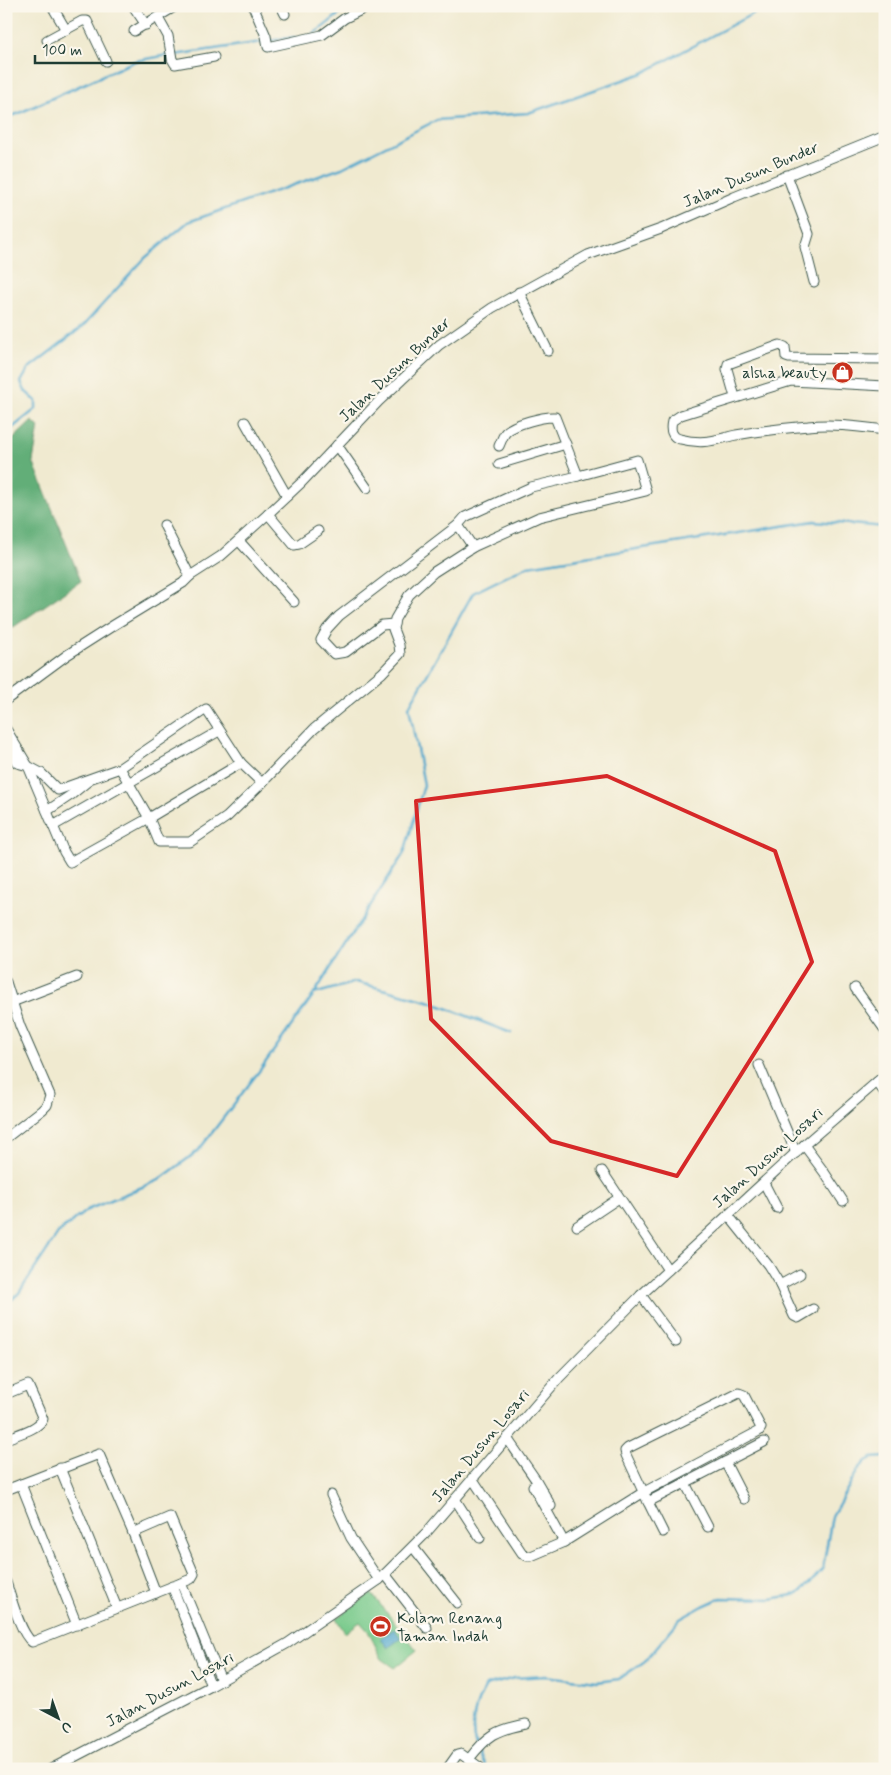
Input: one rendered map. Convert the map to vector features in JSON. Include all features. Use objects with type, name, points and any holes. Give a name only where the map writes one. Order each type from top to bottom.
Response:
[{"type":"street","points":[[52,6],[66,30]]},
{"type":"street","points":[[133,6],[146,25]]},
{"type":"street","points":[[134,31],[176,6]]},
{"type":"street","points":[[253,6],[268,47],[322,35],[345,18],[369,6]]},
{"type":"street","points":[[158,18],[168,36],[172,60],[176,65],[214,57]]},
{"type":"street","points":[[48,40],[82,21],[87,21],[106,61]]},
{"type":"street","name":"Jalan Dusun Bunder","points":[[6,700],[67,655],[184,583],[190,576],[221,556],[287,496],[379,400],[439,345],[469,323],[519,292],[588,255],[661,229],[734,197],[885,136]]},
{"type":"street","points":[[787,176],[809,234],[805,247],[814,282]]},
{"type":"street","points":[[519,292],[548,351]]},
{"type":"street","points":[[735,397],[727,369],[728,364],[780,345],[785,347],[786,357],[789,358],[885,359]]},
{"type":"street","points":[[885,386],[791,381],[681,414],[672,421],[670,429],[678,439],[708,443],[737,435],[811,426],[855,426],[885,430]]},
{"type":"street","points":[[499,446],[506,432],[546,416],[555,417],[578,476]]},
{"type":"street","points":[[245,422],[287,496]]},
{"type":"street","points":[[337,444],[367,488]]},
{"type":"street","points":[[499,464],[566,444]]},
{"type":"street","points":[[120,768],[149,818],[159,842],[190,842],[227,817],[314,729],[382,673],[400,654],[399,644],[393,629],[394,624],[395,619],[409,595],[434,572],[473,547],[539,517],[646,491],[638,460],[531,486],[465,517],[458,525],[339,616],[327,629],[322,640],[334,654],[346,652],[382,625],[394,624]]},
{"type":"street","points":[[268,514],[294,545],[299,544],[318,531]]},
{"type":"street","points":[[164,524],[190,576]]},
{"type":"street","points":[[458,525],[473,547]]},
{"type":"street","points":[[239,541],[294,602]]},
{"type":"street","points":[[58,790],[120,768],[206,709],[241,763],[262,783]]},
{"type":"street","points":[[6,729],[28,766],[70,862],[149,818],[241,763]]},
{"type":"street","points":[[53,826],[219,731]]},
{"type":"street","points":[[6,744],[17,763],[41,773],[58,790],[71,795]]},
{"type":"street","points":[[47,811],[95,776]]},
{"type":"street","points":[[12,1002],[77,977]]},
{"type":"street","points":[[6,982],[25,1039],[50,1095],[42,1110],[6,1138]]},
{"type":"street","points":[[855,988],[885,1030]]},
{"type":"street","points":[[759,1065],[796,1153]]},
{"type":"street","name":"Jalan Dusun Losari","points":[[51,1769],[211,1686],[288,1643],[382,1577],[413,1547],[559,1378],[642,1295],[804,1145],[885,1075]]},
{"type":"street","points":[[877,1082],[885,1093]]},
{"type":"street","points":[[804,1145],[843,1200]]},
{"type":"street","points":[[602,1171],[668,1270]]},
{"type":"street","points":[[764,1183],[777,1208]]},
{"type":"street","points":[[577,1226],[619,1198]]},
{"type":"street","points":[[728,1215],[768,1265],[795,1317],[798,1318],[813,1309]]},
{"type":"street","points":[[780,1285],[800,1274]]},
{"type":"street","points":[[642,1295],[676,1342]]},
{"type":"street","points":[[6,1394],[28,1385],[43,1419],[36,1426],[6,1439]]},
{"type":"street","points":[[472,1478],[522,1553],[531,1556],[564,1542],[644,1492],[761,1430],[744,1395],[739,1393],[625,1451],[626,1454],[644,1492],[662,1532]]},
{"type":"street","points":[[507,1438],[536,1480],[551,1506]]},
{"type":"street","points":[[648,1502],[764,1442]]},
{"type":"street","points":[[6,1490],[99,1454],[156,1593]]},
{"type":"street","points":[[725,1462],[744,1499]]},
{"type":"street","points":[[60,1468],[117,1608]]},
{"type":"street","points":[[685,1483],[708,1527]]},
{"type":"street","points":[[21,1484],[77,1625]]},
{"type":"street","points":[[533,1486],[564,1542]]},
{"type":"street","points":[[331,1495],[351,1538],[427,1628]]},
{"type":"street","points":[[455,1499],[480,1538]]},
{"type":"street","points":[[6,1582],[28,1639],[32,1642],[191,1579],[194,1574],[170,1517],[133,1533]]},
{"type":"street","points":[[413,1547],[457,1603]]},
{"type":"street","points":[[177,1585],[220,1680]]},
{"type":"street","points":[[177,1585],[211,1686]]},
{"type":"street","points":[[469,1759],[482,1742],[496,1732],[526,1724]]},
{"type":"street","points":[[447,1769],[458,1755],[461,1754],[482,1769]]},
{"type":"highlighted area","points":[[607,776],[775,851],[812,962],[677,1176],[551,1141],[431,1019],[416,801]]},
{"type":"green space","points":[[32,421],[39,427],[33,461],[81,581],[12,628],[6,618],[6,446]]},
{"type":"green space","name":"Kolam Renang Taman Indah","points":[[371,1593],[417,1650],[395,1668],[382,1659],[368,1631],[360,1622],[345,1633],[336,1618]]},
{"type":"water","points":[[394,1629],[401,1638],[388,1648],[381,1638]]},
{"type":"waterway","points":[[314,33],[349,6]]},
{"type":"waterway","points":[[6,433],[36,409],[36,401],[25,391],[21,382],[29,368],[82,327],[145,258],[188,222],[342,168],[437,120],[528,113],[643,73],[767,6]]},
{"type":"waterway","points":[[174,55],[295,37]]},
{"type":"waterway","points":[[6,117],[17,114],[135,61],[168,55]]},
{"type":"waterway","points":[[314,994],[404,853],[424,785],[409,707],[473,593],[528,566],[814,521],[885,527]]},
{"type":"waterway","points":[[6,1305],[19,1293],[59,1232],[87,1210],[159,1180],[198,1151],[260,1070],[314,994],[356,982],[428,1001],[511,1033]]},
{"type":"waterway","points":[[476,1745],[473,1730],[474,1715],[486,1686],[514,1678],[546,1676],[597,1682],[619,1679],[645,1661],[680,1619],[703,1606],[721,1598],[771,1599],[798,1594],[823,1568],[832,1516],[858,1470],[866,1461],[872,1458],[885,1457]]},
{"type":"waterway","points":[[478,1750],[485,1766]]},
{"type":"place","name":"alsha beauty","points":[[843,373]]},
{"type":"place","name":"Kolam Renang Taman Indah","points":[[381,1627]]}]
